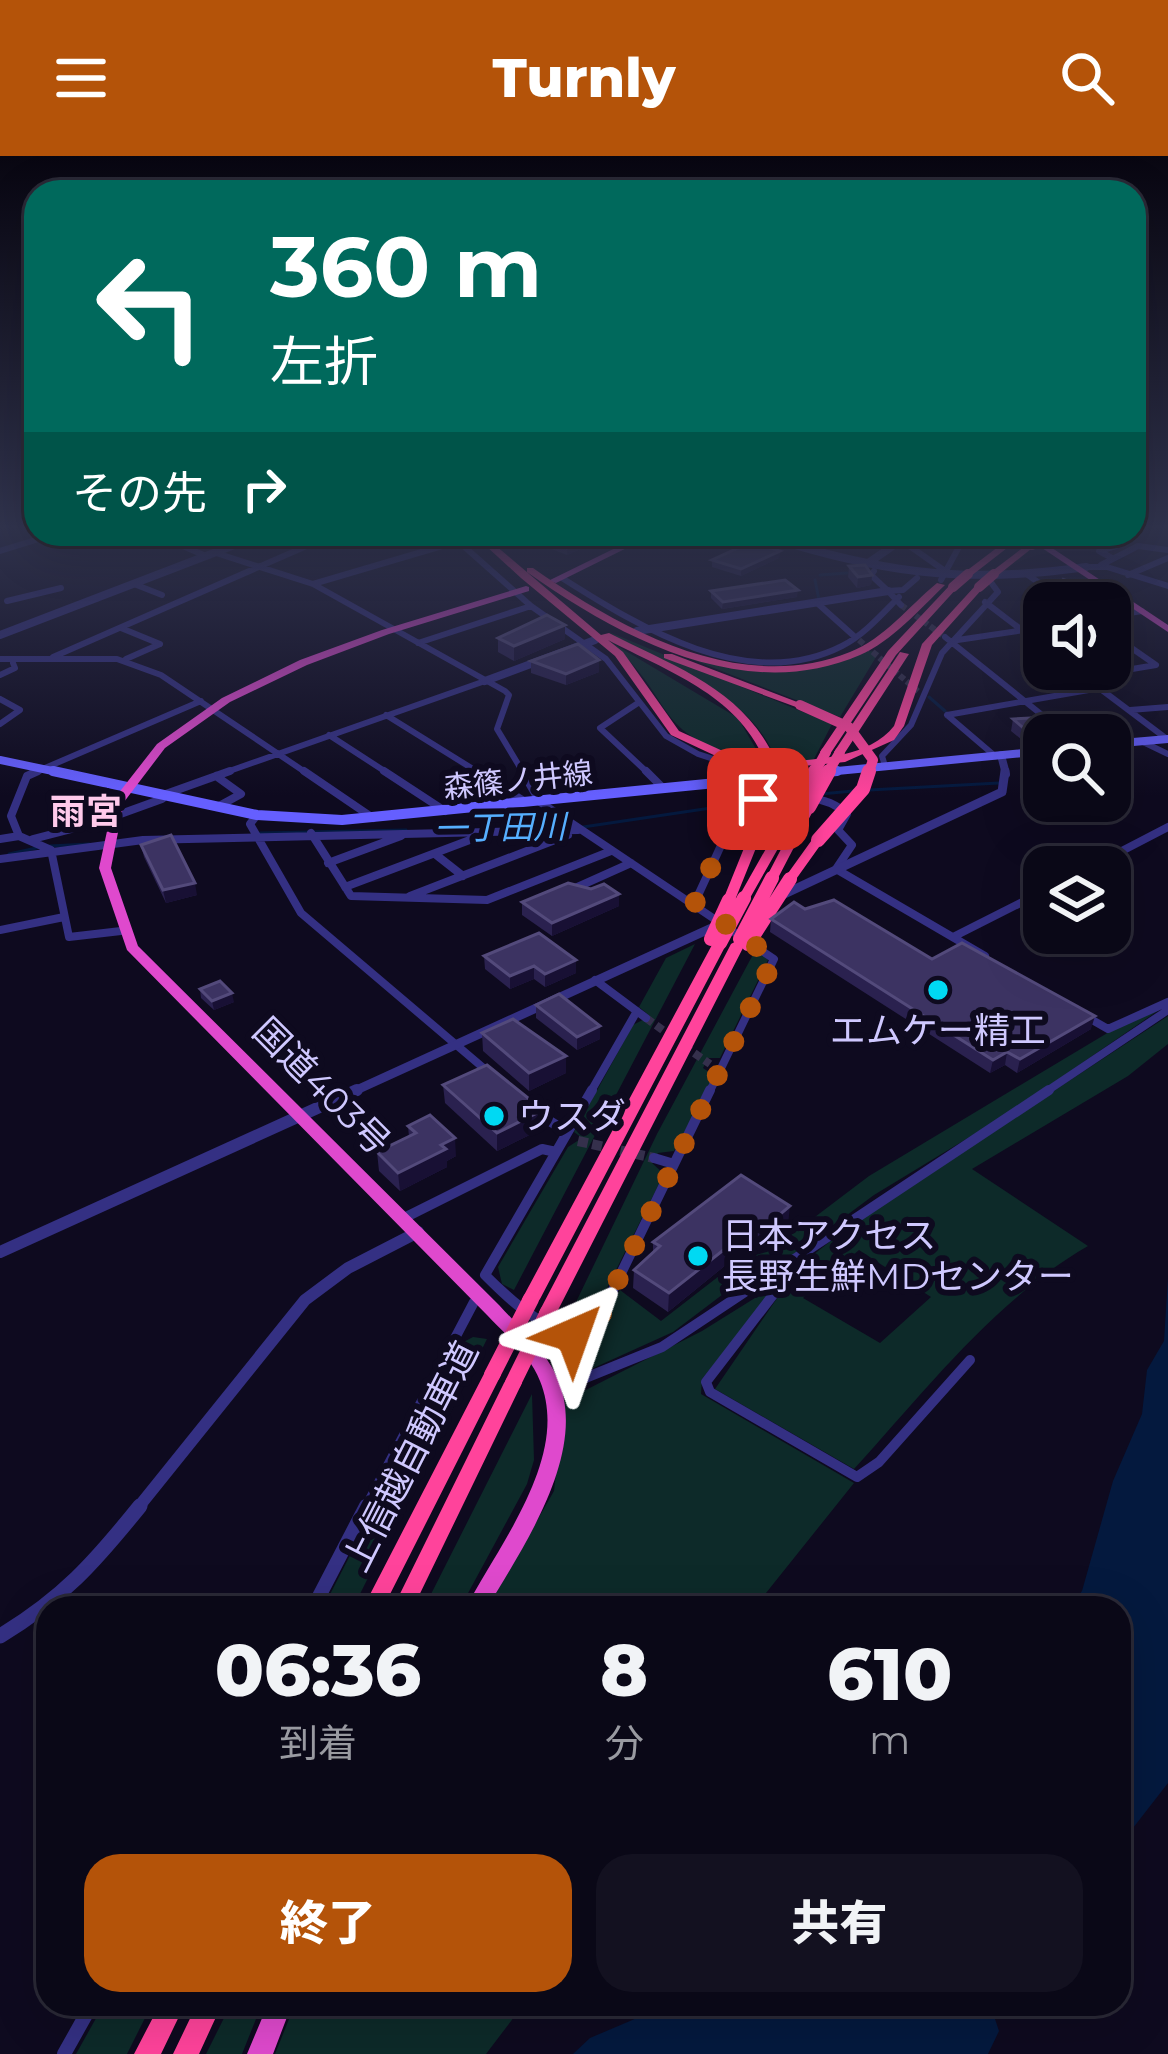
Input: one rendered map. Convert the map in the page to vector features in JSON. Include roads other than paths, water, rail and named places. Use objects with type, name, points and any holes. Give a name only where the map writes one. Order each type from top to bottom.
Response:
[{"type":"highway","points":[[98,844],[119,785],[148,749],[204,703],[428,619]]},
{"type":"highway","points":[[572,619],[619,654],[675,733],[722,755],[767,764],[841,760],[890,738],[902,718],[920,656],[947,619]]},
{"type":"highway","name":"上信越自動車道","points":[[580,619],[736,710],[762,739],[771,761],[736,899]]},
{"type":"highway","name":"上信越自動車道","points":[[596,619],[628,638],[849,728],[873,760],[863,789],[818,840],[743,944]]},
{"type":"highway","points":[[608,619],[643,637],[710,659],[776,668],[824,664],[860,651],[908,619]]},
{"type":"highway","points":[[837,746],[862,694],[930,619]]},
{"type":"highway","points":[[837,746],[933,619]]},
{"type":"highway","points":[[837,746],[946,619]]},
{"type":"highway","name":"上信越自動車道","points":[[380,1596],[736,899],[802,807],[837,746]]},
{"type":"highway","name":"上信越自動車道","points":[[409,1596],[548,1312],[743,944],[802,807]]},
{"type":"highway","name":"国道403号","points":[[98,844],[101,888],[121,931],[510,1329],[553,1391]]},
{"type":"highway","points":[[483,1596],[536,1506],[553,1430],[553,1391]]},
{"type":"highway","points":[[147,2054],[166,2016]]},
{"type":"highway","points":[[186,2054],[204,2016]]},
{"type":"highway","points":[[260,2054],[275,2016]]},
{"type":"main road","points":[[1131,742],[1167,739]]},
{"type":"main road","name":"森篠ノ井線","points":[[0,760],[257,814],[374,818],[1023,753]]},
{"type":"street","points":[[0,635],[43,619]]},
{"type":"street","points":[[48,658],[140,619]]},
{"type":"street","points":[[369,619],[509,695],[496,729],[540,802],[727,922],[774,959],[596,1325],[573,1335],[485,1276],[641,1015],[596,980]]},
{"type":"street","points":[[418,644],[494,619]]},
{"type":"street","points":[[549,619],[614,666],[656,728],[682,747],[752,769],[762,779],[759,804]]},
{"type":"street","points":[[632,619],[702,650],[758,661],[814,657],[857,638],[880,619]]},
{"type":"street","points":[[637,631],[710,619]]},
{"type":"street","points":[[835,619],[857,638]]},
{"type":"street","points":[[885,766],[882,756],[905,734],[948,639],[968,619]]},
{"type":"street","points":[[1007,619],[1022,630]]},
{"type":"street","points":[[120,627],[160,644],[123,660]]},
{"type":"street","points":[[948,639],[1022,630]]},
{"type":"street","points":[[948,639],[1041,714]]},
{"type":"street","points":[[115,816],[596,640]]},
{"type":"street","points":[[1131,647],[1156,664],[1131,669]]},
{"type":"street","points":[[0,675],[14,664],[48,658],[123,660],[175,682],[374,818]]},
{"type":"street","points":[[0,659],[14,664]]},
{"type":"street","points":[[0,1252],[1002,792],[1006,780],[998,756],[947,715],[1088,690]]},
{"type":"street","points":[[1103,690],[1167,739]]},
{"type":"street","points":[[0,699],[20,710],[0,724]]},
{"type":"street","points":[[19,836],[12,812],[27,776],[204,703]]},
{"type":"street","points":[[638,703],[600,728],[664,790]]},
{"type":"street","points":[[1130,710],[1168,707]]},
{"type":"street","points":[[386,716],[522,800]]},
{"type":"street","points":[[329,736],[445,812]]},
{"type":"street","points":[[1142,741],[1168,754]]},
{"type":"street","points":[[216,776],[241,794],[219,806]]},
{"type":"street","points":[[509,792],[532,789]]},
{"type":"street","points":[[695,902],[735,815],[759,804],[818,797],[839,805],[847,814],[838,830],[852,845],[836,869]]},
{"type":"street","points":[[257,814],[249,822],[301,913],[505,1086]]},
{"type":"street","points":[[33,839],[92,824]]},
{"type":"street","points":[[1131,846],[1168,827]]},
{"type":"street","points":[[0,860],[47,847],[256,834],[480,835],[576,829]]},
{"type":"street","points":[[406,898],[576,829]]},
{"type":"street","points":[[311,833],[350,896],[487,900],[611,851]]},
{"type":"street","points":[[328,862],[406,833]]},
{"type":"street","points":[[345,887],[480,835]]},
{"type":"street","points":[[0,839],[19,836],[47,847],[73,939],[121,931]]},
{"type":"street","points":[[435,854],[463,876]]},
{"type":"street","points":[[573,889],[631,863]]},
{"type":"street","points":[[836,869],[992,960]]},
{"type":"street","points":[[953,937],[1023,902]]},
{"type":"street","points":[[0,931],[64,917]]},
{"type":"street","points":[[1069,1006],[1108,1029],[1168,1006]]},
{"type":"street","points":[[553,1391],[662,1347],[799,1261],[874,1203],[1018,1113],[1168,1006]]},
{"type":"street","points":[[710,1064],[719,1074]]},
{"type":"street","points":[[521,1100],[555,1129],[578,1141]]},
{"type":"street","points":[[404,1218],[542,1148],[556,1151]]},
{"type":"street","points":[[654,1158],[674,1164]]},
{"type":"street","points":[[62,1596],[86,1575],[305,1300],[348,1268],[418,1232]]},
{"type":"street","points":[[799,1261],[710,1376],[710,1392],[857,1477],[879,1462],[970,1360]]},
{"type":"street","points":[[319,1596],[473,1302]]},
{"type":"street","points":[[0,1636],[36,1614]]},
{"type":"street","points":[[64,2054],[85,2016]]},
{"type":"water","points":[[1168,1278],[1168,1783],[1131,1831],[1131,1596],[1078,1596],[1113,1481],[1142,1414],[1147,1370],[1164,1341]]},
{"type":"water","points":[[642,2016],[994,2016],[999,2031],[988,2054],[573,2054],[590,2038]]},
{"type":"waterway","name":"一丁田川","points":[[929,697],[945,711]]},
{"type":"waterway","name":"一丁田川","points":[[869,790],[999,783]]},
{"type":"waterway","name":"一丁田川","points":[[821,794],[853,791]]},
{"type":"waterway","name":"一丁田川","points":[[583,827],[758,801]]},
{"type":"waterway","name":"一丁田川","points":[[260,833],[406,830]]},
{"type":"waterway","name":"一丁田川","points":[[50,846],[89,844]]},
{"type":"waterway","name":"一丁田川","points":[[9,854],[41,847]]},
{"type":"tunnel","points":[[920,619],[945,637]]},
{"type":"tunnel","points":[[859,640],[920,693]]},
{"type":"tunnel","points":[[646,1018],[671,1036]]},
{"type":"tunnel","points":[[684,1046],[710,1064]]},
{"type":"tunnel","points":[[578,1141],[654,1158]]},
{"type":"place","name":"エムケー精工","points":[[938,990]]},
{"type":"place","name":"ウスダ","points":[[494,1116]]},
{"type":"place","name":"日本アクセス 長野生鮮MDセンター","points":[[698,1256]]},
{"type":"district","name":"雨宮","points":[[86,811]]}]
